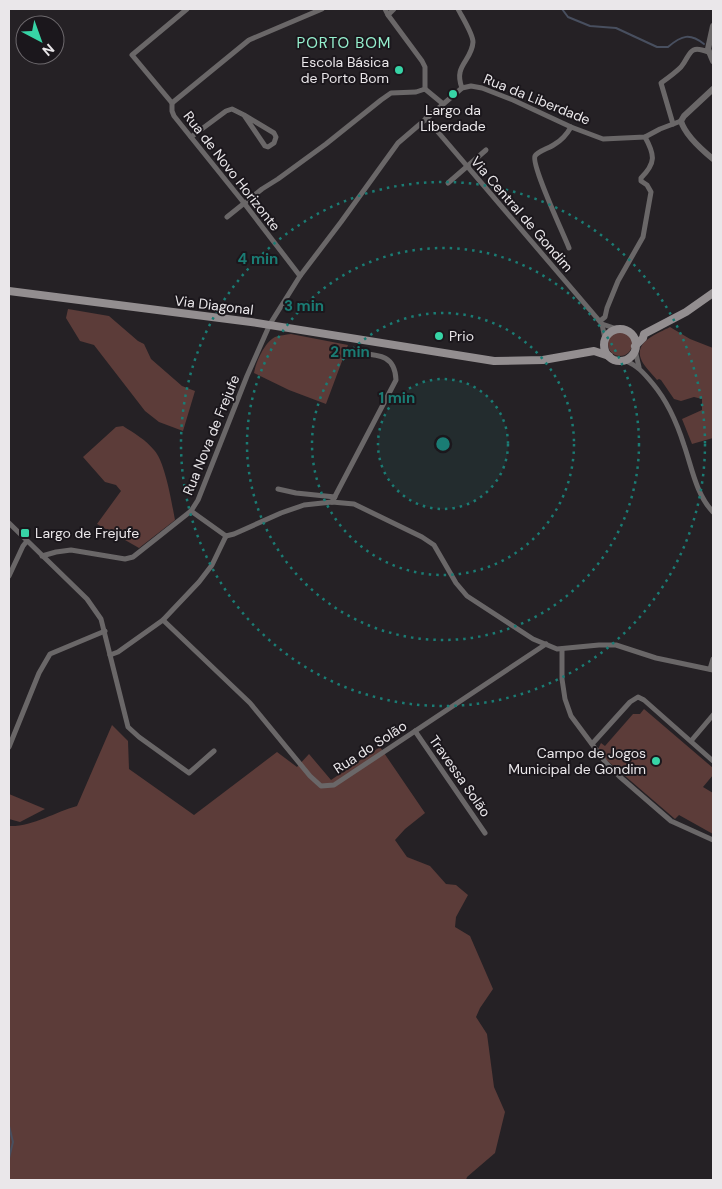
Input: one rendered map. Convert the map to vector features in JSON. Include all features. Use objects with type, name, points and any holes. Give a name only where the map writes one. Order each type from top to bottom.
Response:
[{"type":"main road","name":"Via Diagonal","points":[[9,292],[270,324],[494,361],[543,360],[594,352],[618,361],[624,360]]},
{"type":"main road","points":[[594,352],[609,333],[617,329],[644,334],[686,312],[713,293]]},
{"type":"main road","points":[[630,332],[634,339],[635,348]]},
{"type":"main road","points":[[624,360],[628,358],[644,334]]},
{"type":"main road","points":[[604,340],[605,352],[608,356]]},
{"type":"street","name":"Rua de Novo Horizonte","points":[[187,9],[132,55],[172,103],[174,116],[300,276]]},
{"type":"street","points":[[172,103],[249,40],[322,9]]},
{"type":"street","points":[[385,9],[422,60],[425,67],[424,89]]},
{"type":"street","points":[[388,15],[394,9]]},
{"type":"street","points":[[458,9],[473,40],[471,53],[460,70],[459,80],[462,88]]},
{"type":"street","points":[[713,26],[708,52],[713,62]]},
{"type":"street","points":[[673,124],[661,83],[682,66],[692,50],[700,49],[708,52]]},
{"type":"street","name":"Rua da Liberdade","points":[[270,324],[300,276],[398,143],[462,88],[471,86],[482,88],[513,100],[570,127],[603,139],[646,137],[681,121],[713,89]]},
{"type":"street","points":[[424,89],[442,104]]},
{"type":"street","points":[[227,217],[326,144],[381,100],[392,94],[416,92],[424,89]]},
{"type":"street","points":[[192,137],[226,111],[232,109],[244,115],[274,133],[276,137],[274,143],[265,146],[244,115]]},
{"type":"street","name":"Via Central de Gondim","points":[[426,118],[601,323],[604,340]]},
{"type":"street","points":[[681,121],[685,130],[705,153],[713,159]]},
{"type":"street","points":[[569,248],[534,159],[536,154],[557,144],[567,134],[570,127]]},
{"type":"street","points":[[617,329],[601,323],[618,281],[643,238],[650,192],[641,181],[641,178],[653,164],[653,156],[646,137]]},
{"type":"street","points":[[448,183],[486,150]]},
{"type":"street","name":"Rua Nova de Frejufe","points":[[42,556],[71,550],[125,559],[133,557],[191,511],[198,500],[247,376],[270,324]]},
{"type":"street","points":[[635,348],[639,367]]},
{"type":"street","points":[[332,502],[396,380],[395,369],[390,361],[377,356],[354,353]]},
{"type":"street","points":[[624,360],[639,367],[659,391],[671,410],[698,486],[705,502],[713,512]]},
{"type":"street","points":[[278,489],[335,497]]},
{"type":"street","points":[[191,511],[226,536],[304,505],[332,502],[354,504],[422,537],[434,545],[456,583],[467,596],[533,639],[558,649],[616,645],[656,658],[712,670],[713,659]]},
{"type":"street","points":[[9,523],[87,600],[101,619],[128,727],[138,737],[189,774],[214,751]]},
{"type":"street","points":[[110,655],[118,652],[162,620],[199,582],[212,565],[226,536]]},
{"type":"street","points":[[9,576],[27,541]]},
{"type":"street","name":"Rua do Solão","points":[[162,620],[250,703],[310,776],[321,786],[334,785],[546,644]]},
{"type":"street","points":[[9,747],[39,672],[50,654],[105,631]]},
{"type":"street","points":[[562,649],[564,699],[571,716],[606,763],[671,821],[713,840]]},
{"type":"street","points":[[592,744],[630,702],[638,697],[644,700],[713,761]]},
{"type":"street","points":[[691,741],[713,715]]},
{"type":"street","name":"Travessa Solão","points":[[415,731],[485,833]]},
{"type":"shaded area","points":[[68,309],[109,316],[144,344],[151,359],[182,386],[195,391],[183,431],[159,422],[145,411],[94,345],[80,341],[66,318]]},
{"type":"shaded area","points":[[670,327],[690,339],[713,348],[713,438],[692,444],[682,419],[702,410],[702,399],[694,397],[681,401],[674,399],[661,380],[657,380],[641,359],[641,347],[644,343],[649,338]]},
{"type":"shaded area","points":[[620,332],[625,333],[631,339],[631,349],[625,355],[620,356],[615,355],[609,349],[608,344],[609,339],[615,333]]},
{"type":"shaded area","points":[[291,334],[348,345],[326,404],[289,390],[254,373],[259,358],[267,344],[275,337]]},
{"type":"shaded area","points":[[123,426],[147,443],[162,463],[175,520],[139,548],[97,524],[121,491],[116,485],[105,482],[83,457],[116,427]]},
{"type":"shaded area","name":"Campo de Jogos Municipal de Gondim","points":[[644,709],[713,768],[713,775],[703,787],[713,793],[713,834],[679,815],[675,819],[603,757],[598,749],[601,743],[605,746],[633,714],[640,714]]},
{"type":"shaded area","points":[[112,725],[128,741],[129,769],[194,815],[277,752],[297,767],[309,754],[331,780],[380,747],[425,813],[395,840],[407,857],[430,866],[446,884],[456,885],[468,895],[456,917],[455,927],[470,936],[493,989],[476,1017],[487,1034],[494,1087],[505,1112],[495,1153],[467,1177],[466,1180],[9,1180],[9,826],[35,822],[77,806]]},
{"type":"shaded area","points":[[9,794],[45,809],[20,822],[9,819]]},
{"type":"waterway","points":[[562,9],[568,17],[590,26],[616,28],[657,47],[668,47],[686,37],[694,38],[704,44]]},
{"type":"waterway","points":[[9,1126],[13,1142],[9,1158]]},
{"type":"place","name":"Escola Básica de Porto Bom","points":[[399,70]]},
{"type":"place","name":"Largo da Liberdade","points":[[453,94]]},
{"type":"place","name":"Prio","points":[[439,336]]},
{"type":"place","name":"Largo de Frejufe","points":[[25,533]]},
{"type":"place","name":"Campo de Jogos Municipal de Gondim","points":[[656,761]]},
{"type":"district","name":"PORTO BOM","points":[[344,43]]}]
